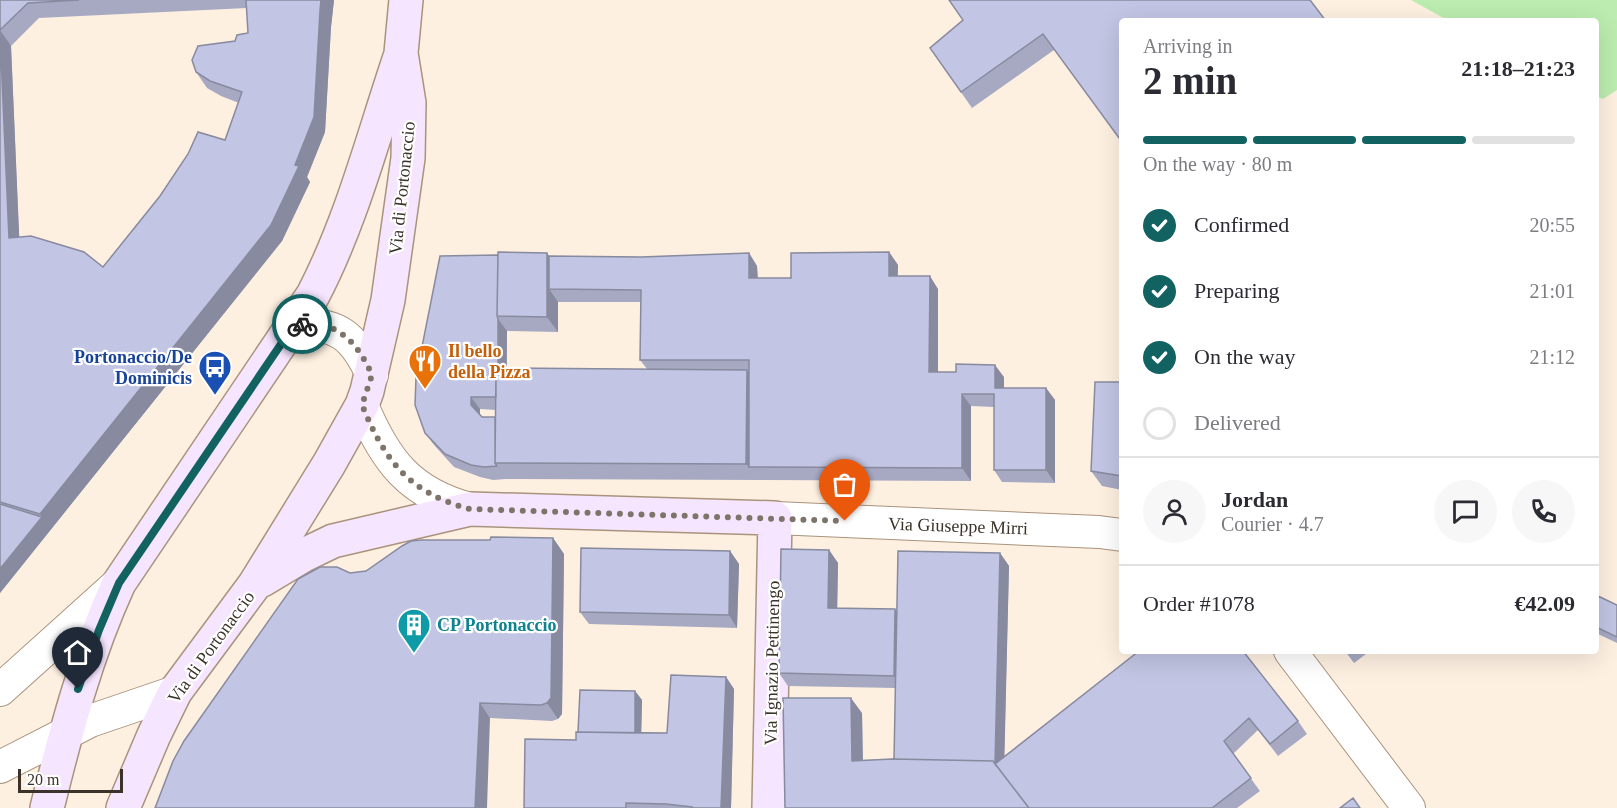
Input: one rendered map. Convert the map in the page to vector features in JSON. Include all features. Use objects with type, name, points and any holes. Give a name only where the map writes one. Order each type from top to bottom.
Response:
[{"type":"main road","name":"Via di Portonaccio","points":[[123,808],[175,692],[255,584],[300,514],[367,390],[392,281],[409,147],[410,103],[401,53],[406,0]]},
{"type":"main road","points":[[47,808],[73,705],[91,650],[119,583],[313,295],[332,257],[356,194],[401,53]]},
{"type":"main road","name":"Via Giuseppe Mirri","points":[[255,584],[289,563],[333,541],[470,509],[776,518]]},
{"type":"main road","name":"Via Ignazio Pettinengo","points":[[769,808],[776,518]]},
{"type":"street","name":"Via Giuseppe Mirri","points":[[294,325],[315,323],[330,327],[342,334],[357,349],[374,434],[386,455],[403,474],[441,501],[470,509]]},
{"type":"street","name":"Via Giuseppe Mirri","points":[[776,518],[1119,535]]},
{"type":"street","points":[[0,690],[119,583]]},
{"type":"street","points":[[1292,654],[1409,808]]},
{"type":"street","points":[[0,766],[67,732],[125,708],[175,692]]},
{"type":"green space","points":[[1411,0],[1617,0],[1617,90],[1603,99],[1599,97],[1599,18],[1444,18]]},
{"type":"building","points":[[0,0],[79,0],[28,3],[0,30]]},
{"type":"building","points":[[246,0],[321,0],[314,117],[295,165],[299,166],[271,225],[40,514],[0,502],[0,34],[9,238],[31,236],[84,252],[103,267],[160,196],[188,154],[198,132],[225,140],[242,92],[210,81],[196,72],[192,60],[198,46],[235,41],[237,35],[248,33]]},
{"type":"building","points":[[949,0],[1310,0],[1324,18],[1119,18],[1119,138],[1043,34],[961,92],[930,48],[963,20]]},
{"type":"building","points":[[498,252],[547,253],[547,317],[497,316]]},
{"type":"building","points":[[889,252],[889,276],[930,276],[929,372],[956,372],[956,364],[995,365],[995,388],[1046,388],[1046,470],[994,470],[994,394],[962,394],[962,468],[749,467],[749,360],[640,360],[641,290],[549,289],[549,256],[641,257],[749,253],[749,278],[791,278],[791,253]]},
{"type":"building","points":[[498,255],[496,397],[471,397],[471,405],[482,417],[495,417],[495,463],[497,466],[484,467],[471,465],[445,454],[425,433],[415,405],[416,377],[440,256]]},
{"type":"building","points":[[496,368],[747,370],[746,464],[495,463]]},
{"type":"building","points":[[1095,382],[1119,382],[1119,476],[1091,471]]},
{"type":"building","points":[[0,504],[42,517],[0,569]]},
{"type":"building","name":"CP Portonaccio","points":[[491,537],[553,538],[551,698],[547,703],[541,705],[480,703],[475,808],[155,808],[173,761],[184,741],[298,579],[320,567],[337,567],[350,573],[366,571],[411,541],[490,540]]},
{"type":"building","points":[[581,548],[730,551],[729,615],[580,612]]},
{"type":"building","points":[[781,549],[829,550],[828,608],[895,609],[894,676],[779,673]]},
{"type":"building","points":[[898,551],[1000,553],[995,764],[993,761],[894,759]]},
{"type":"building","points":[[1599,596],[1617,605],[1617,637],[1599,628]]},
{"type":"building","points":[[1135,654],[1245,654],[1298,721],[1270,744],[1249,718],[1224,741],[1251,778],[1212,808],[1029,808],[995,764]]},
{"type":"building","points":[[671,675],[726,677],[721,808],[626,803],[626,808],[524,808],[525,739],[576,740],[576,732],[667,733]]},
{"type":"building","points":[[580,690],[635,691],[635,733],[578,732]]},
{"type":"building","points":[[783,698],[851,698],[852,761],[892,759],[993,761],[1029,808],[785,808]]},
{"type":"building","points":[[1353,798],[1360,808],[1340,808]]},
{"type":"way so far","points":[[302,324],[315,323],[330,327],[342,334],[357,349],[372,375],[362,405],[386,455],[403,474],[430,495],[452,505],[470,509],[845,521]]},
{"type":"place","name":"Il bello della Pizza","points":[[425,390]]},
{"type":"place","name":"Portonaccio/De Dominicis","points":[[215,396]]},
{"type":"place","name":"CP Portonaccio","points":[[414,654]]},
{"type":"route","points":[[78,689],[91,650],[119,583],[294,325],[302,324]]}]
